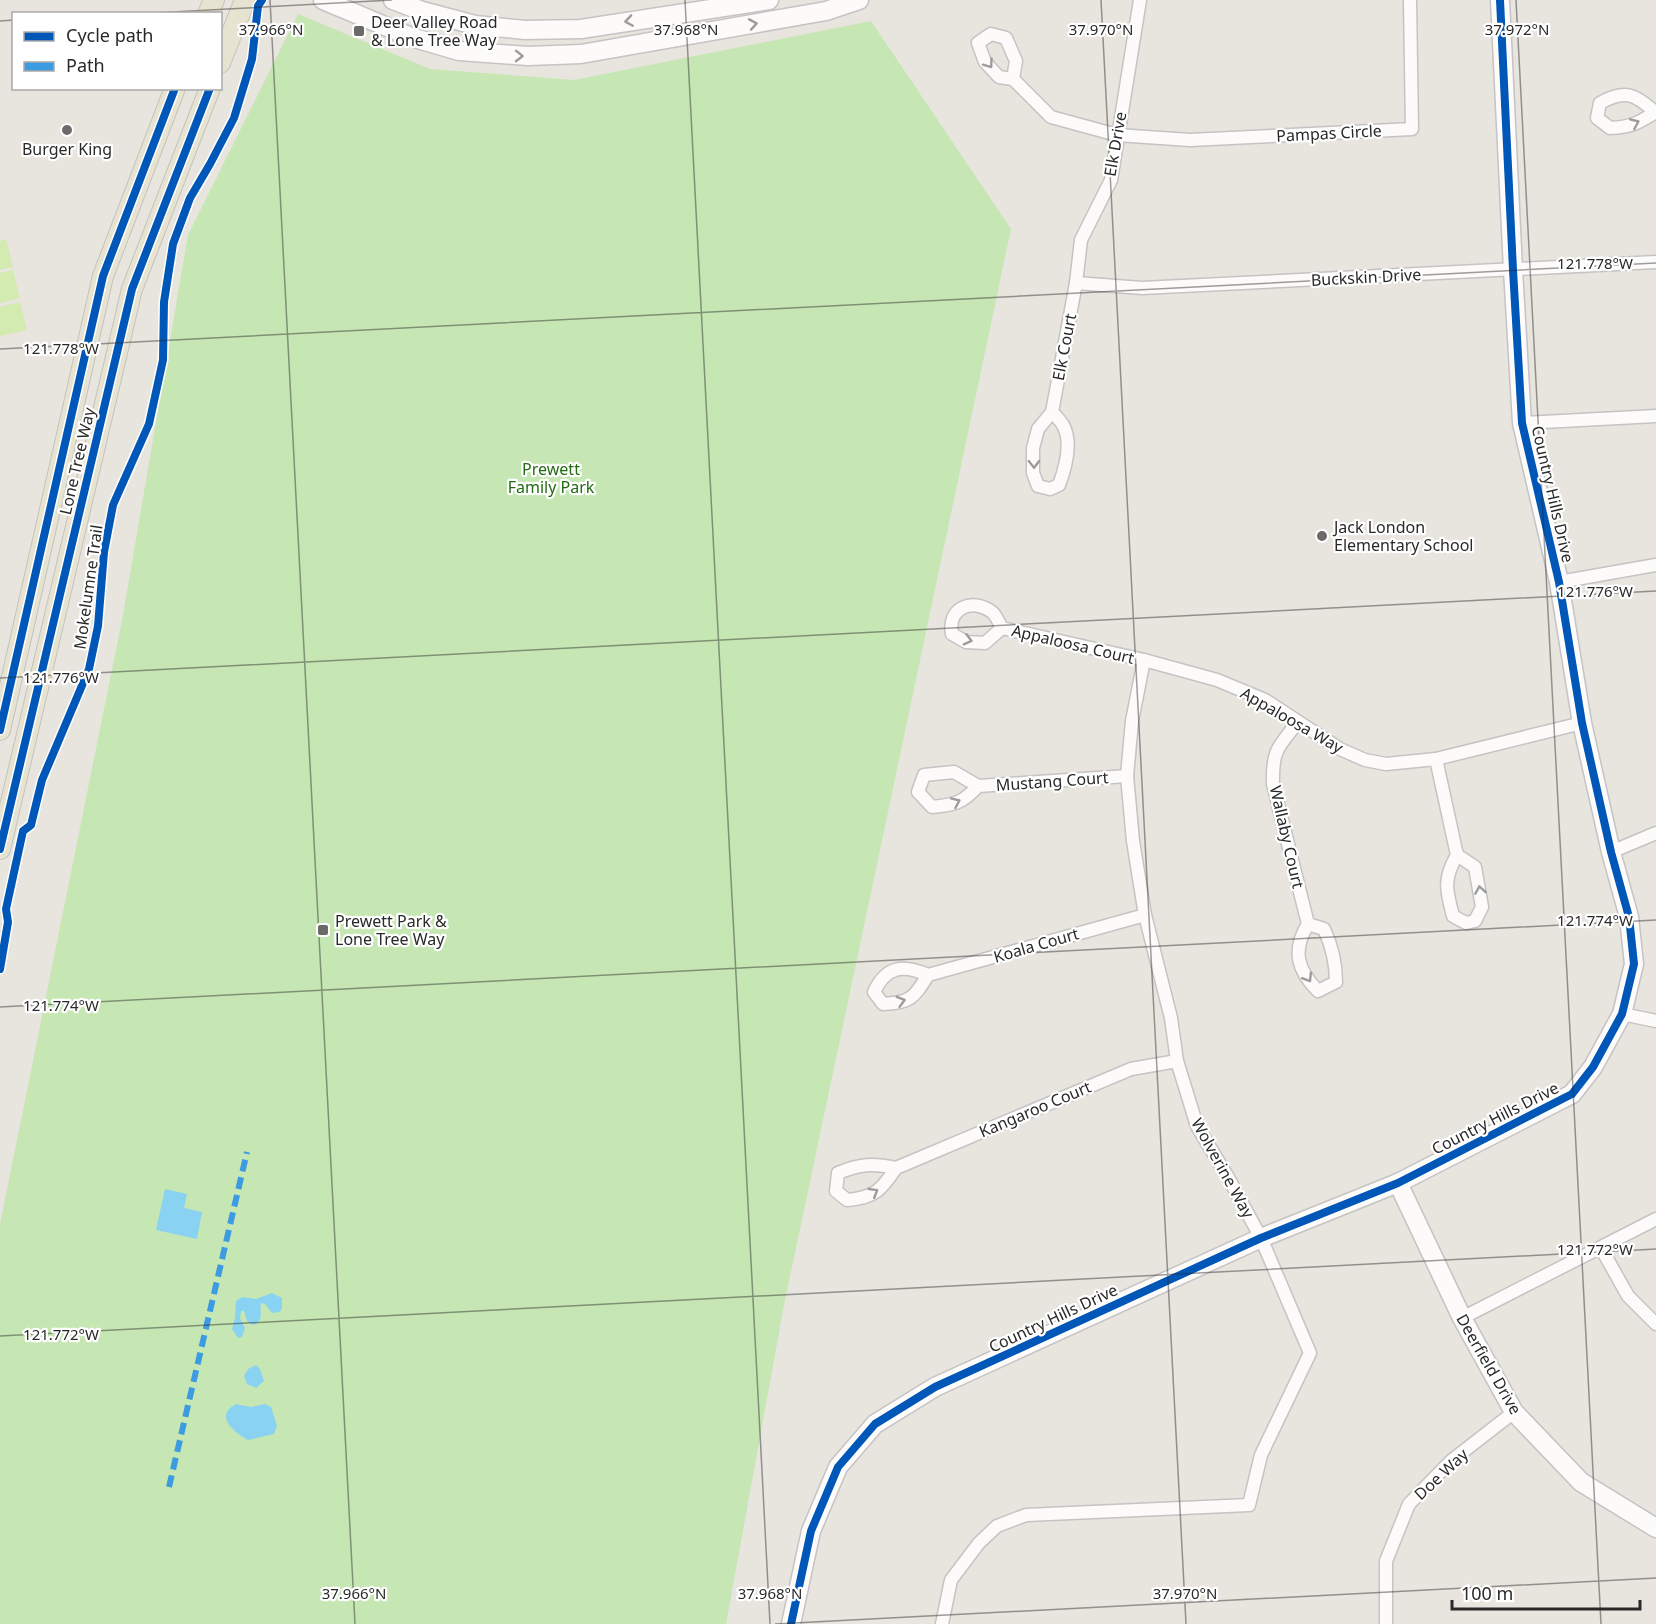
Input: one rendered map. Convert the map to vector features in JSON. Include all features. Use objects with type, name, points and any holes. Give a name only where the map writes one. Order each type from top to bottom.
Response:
[{"type":"main road","points":[[222,58],[245,0]]},
{"type":"main road","name":"Lone Tree Way","points":[[0,730],[103,276],[174,90]]},
{"type":"main road","name":"Lone Tree Way","points":[[0,849],[132,289],[209,90]]},
{"type":"street","points":[[323,0],[411,37],[459,51],[528,56],[592,52],[826,11],[859,0]]},
{"type":"street","points":[[393,0],[422,11],[475,25],[525,30],[581,29],[769,0]]},
{"type":"street","name":"Elk Drive","points":[[1076,283],[1081,240],[1110,180],[1140,0]]},
{"type":"street","name":"Pampas Circle","points":[[1117,135],[1190,140],[1412,129],[1410,0]]},
{"type":"street","name":"Country Hills Drive","points":[[791,1624],[811,1531],[838,1467],[875,1424],[935,1387],[1261,1238],[1398,1183],[1572,1094],[1593,1066],[1622,1014],[1634,964],[1629,916],[1611,852],[1582,723],[1559,582],[1522,423],[1500,0]]},
{"type":"street","points":[[1013,79],[1051,117],[1117,135]]},
{"type":"street","name":"Buckskin Drive","points":[[1076,283],[1142,288],[1656,262]]},
{"type":"street","name":"Elk Court","points":[[1052,412],[1065,428],[1067,445],[1065,470],[1059,485],[1050,489],[1038,486],[1033,473],[1033,448],[1038,429],[1052,412],[1076,283]]},
{"type":"street","points":[[1522,423],[1656,416]]},
{"type":"street","points":[[1559,582],[1656,565]]},
{"type":"street","name":"Appaloosa Court","points":[[1002,628],[1144,660]]},
{"type":"street","name":"Appaloosa Way","points":[[1144,660],[1240,688],[1265,700],[1340,750],[1365,760],[1386,764],[1436,759],[1582,723]]},
{"type":"street","name":"Wolverine Way","points":[[942,1624],[951,1580],[979,1543],[997,1526],[1026,1515],[1249,1505],[1261,1455],[1310,1353],[1261,1238],[1197,1126],[1177,1061],[1172,1018],[1145,915],[1133,841],[1127,776],[1132,721],[1144,660]]},
{"type":"street","name":"Wallaby Court","points":[[1298,722],[1276,750],[1273,767],[1274,784],[1308,924]]},
{"type":"street","points":[[1436,759],[1457,855],[1448,871],[1447,894],[1453,916],[1466,923],[1475,921],[1482,907],[1476,867],[1457,855]]},
{"type":"street","name":"Mustang Court","points":[[978,786],[1127,776]]},
{"type":"street","points":[[1611,852],[1656,833]]},
{"type":"street","name":"Koala Court","points":[[927,975],[1145,915]]},
{"type":"street","points":[[1308,924],[1324,929],[1331,944],[1336,969],[1336,982],[1318,991],[1306,979],[1299,957],[1299,938],[1308,924]]},
{"type":"street","points":[[1622,1014],[1656,1021]]},
{"type":"street","name":"Kangaroo Court","points":[[896,1167],[876,1164],[856,1166],[838,1173],[836,1191],[848,1200],[859,1199],[877,1192],[896,1167],[1131,1069],[1177,1061]]},
{"type":"street","name":"Deerfield Drive","points":[[1398,1183],[1461,1318],[1514,1412],[1581,1482],[1656,1528]]},
{"type":"street","points":[[1461,1318],[1656,1219]]},
{"type":"street","points":[[1601,1248],[1628,1296],[1656,1324]]},
{"type":"street","name":"Doe Way","points":[[1386,1624],[1386,1561],[1409,1504],[1451,1461],[1514,1412]]},
{"type":"green space","name":"Prewett Family Park","points":[[298,14],[430,69],[574,80],[871,21],[1011,229],[784,1305],[726,1624],[0,1624],[0,1224],[123,615],[188,235]]},
{"type":"green space","points":[[6,239],[13,267],[0,270],[0,241]]},
{"type":"green space","points":[[13,270],[20,298],[0,303],[0,273]]},
{"type":"green space","points":[[20,302],[27,330],[0,336],[0,307]]},
{"type":"water","points":[[165,1189],[187,1194],[184,1208],[202,1212],[197,1239],[156,1230]]},
{"type":"water","points":[[272,1293],[282,1298],[282,1309],[272,1313],[265,1304],[261,1303],[260,1319],[253,1325],[247,1321],[244,1311],[241,1311],[240,1318],[245,1328],[242,1337],[238,1338],[232,1329],[236,1301],[242,1297],[256,1299]]},
{"type":"water","points":[[256,1365],[264,1381],[256,1388],[247,1384],[244,1376],[248,1369]]},
{"type":"water","points":[[236,1404],[251,1407],[265,1404],[271,1407],[277,1426],[274,1434],[248,1440],[237,1433],[226,1419],[229,1409]]},
{"type":"marked path","points":[[169,1487],[247,1152]]},
{"type":"cycle path","name":"Mokelumne Trail","points":[[0,969],[8,922],[6,909],[23,831],[31,825],[42,780],[89,669],[98,626],[104,552],[113,505],[149,424],[163,360],[164,302],[173,244],[190,198],[234,118],[252,59],[258,6],[262,0]]},
{"type":"cycle path","points":[[791,1624],[811,1531],[838,1467],[875,1424],[935,1387],[1261,1238],[1398,1183],[1572,1094],[1593,1067],[1622,1014],[1634,964],[1629,917],[1611,852],[1582,723],[1559,582],[1522,423],[1500,0]]},
{"type":"cycle path","points":[[0,730],[103,276],[174,90]]},
{"type":"cycle path","name":"Mokelumne Trail","points":[[0,849],[132,289],[209,90]]},
{"type":"place","name":"Deer Valley Road & Lone Tree Way","points":[[359,31]]},
{"type":"place","name":"Burger King","points":[[67,130]]},
{"type":"place","name":"Jack London Elementary School","points":[[1322,536]]},
{"type":"place","name":"Prewett Park & Lone Tree Way","points":[[323,930]]}]
